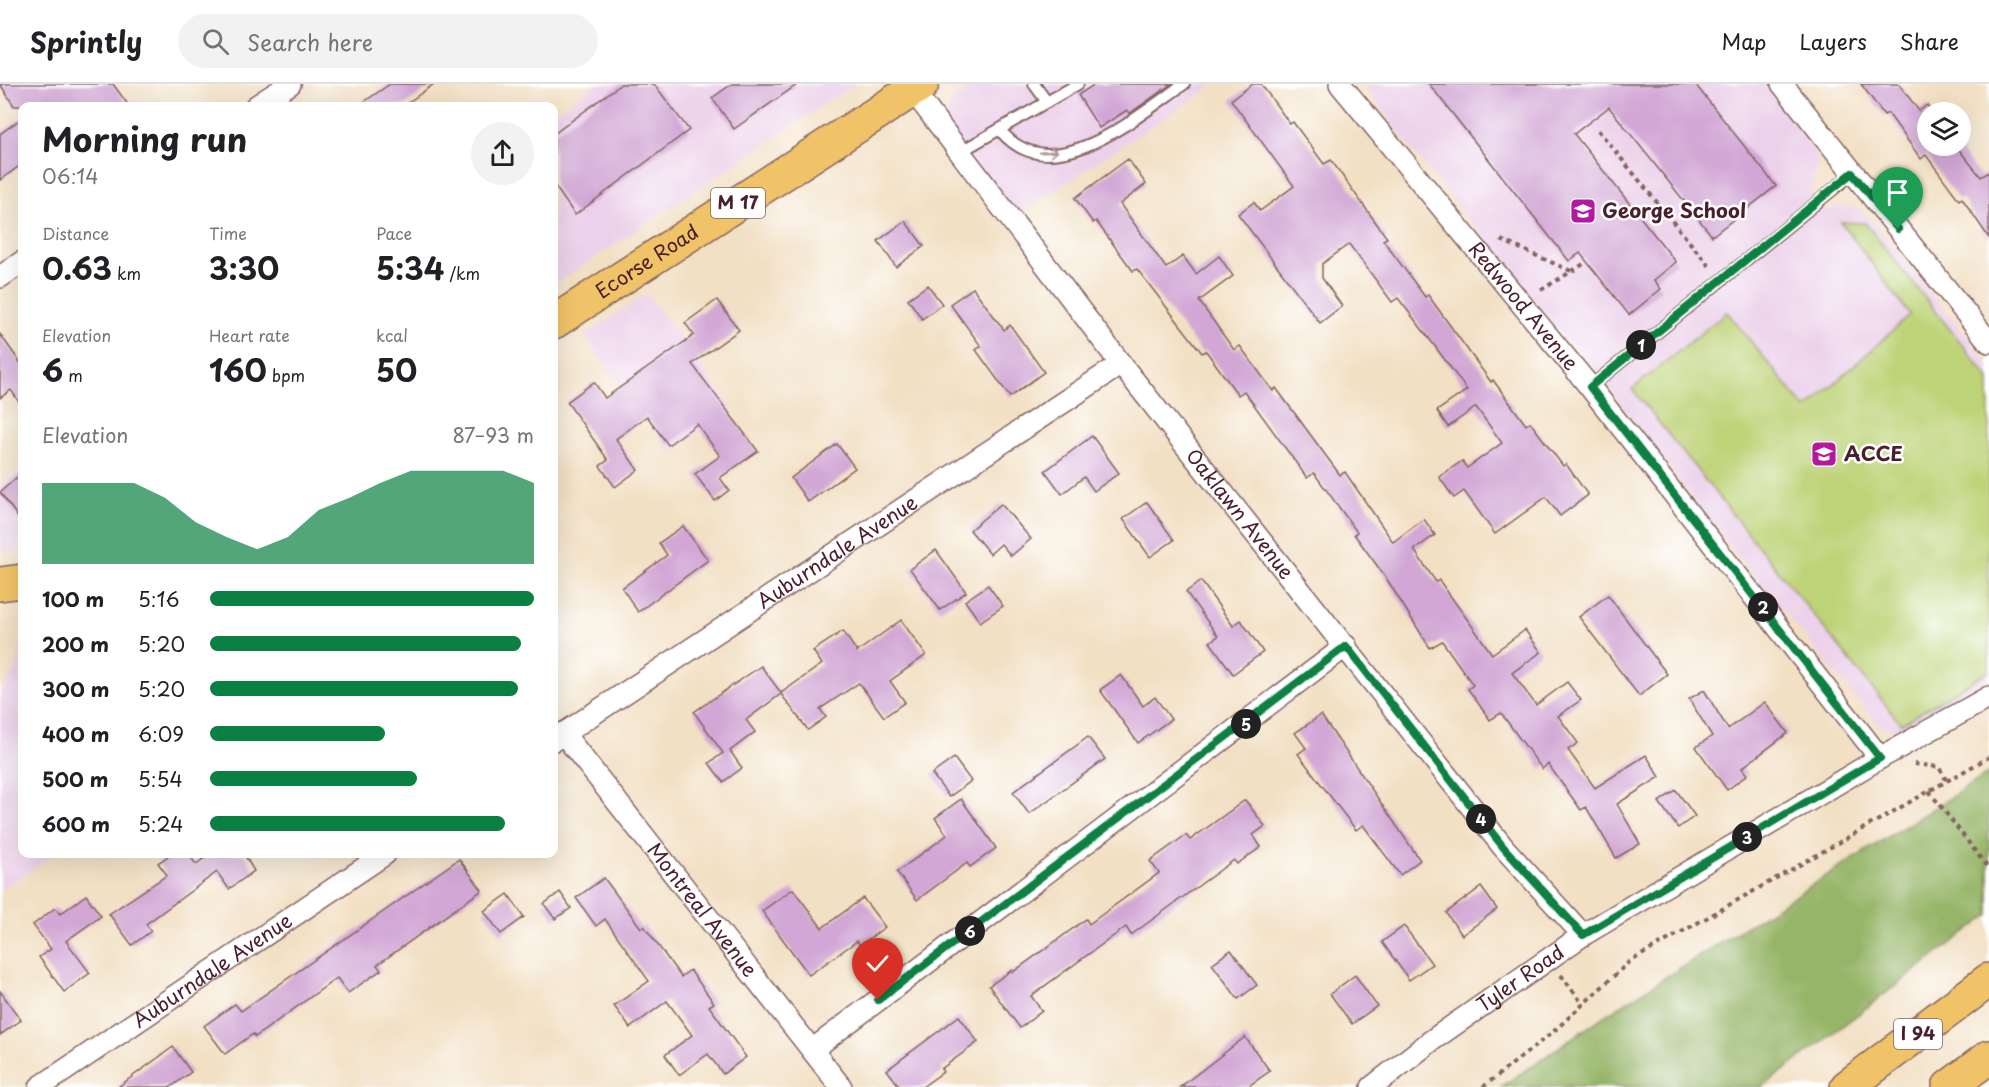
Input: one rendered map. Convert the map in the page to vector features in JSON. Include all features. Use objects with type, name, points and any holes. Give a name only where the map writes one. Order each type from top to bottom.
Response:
[{"type":"main road","name":"Ecorse Road","points":[[558,319],[914,86]]},
{"type":"main road","points":[[0,584],[18,582]]},
{"type":"main road","name":"I 94","points":[[1848,1087],[1989,980]]},
{"type":"main road","points":[[1949,1087],[1989,1057]]},
{"type":"street","points":[[262,102],[290,84]]},
{"type":"street","name":"Redwood Avenue","points":[[1340,84],[1590,387],[1880,758]]},
{"type":"street","points":[[1782,84],[1989,342]]},
{"type":"street","name":"Oaklawn Avenue","points":[[914,86],[960,152],[1121,364],[1504,848],[1583,935]]},
{"type":"street","points":[[0,277],[18,265]]},
{"type":"street","name":"Auburndale Avenue","points":[[558,736],[1121,364]]},
{"type":"street","points":[[812,1050],[1346,646]]},
{"type":"street","name":"Tyler Road","points":[[1372,1087],[1583,935],[1880,758],[1989,697]]},
{"type":"street","name":"Montreal Avenue","points":[[558,736],[841,1087]]},
{"type":"street","name":"Auburndale Avenue","points":[[40,1087],[379,858]]},
{"type":"lane","points":[[1034,84],[1047,102]]},
{"type":"lane","points":[[960,152],[1078,84]]},
{"type":"lane","points":[[1000,130],[1010,143],[1026,152],[1070,150],[1097,143],[1184,84]]},
{"type":"lane","points":[[1590,387],[1852,173]]},
{"type":"path","points":[[1598,130],[1709,266]]},
{"type":"path","points":[[1501,240],[1571,271]]},
{"type":"path","points":[[1542,290],[1587,261]]},
{"type":"path","points":[[1908,757],[1912,764],[1940,767],[1946,780]]},
{"type":"path","points":[[1483,1087],[1553,1032],[1629,962],[1989,757]]},
{"type":"path","points":[[1929,791],[1989,869]]},
{"type":"path","points":[[1548,958],[1582,1004]]},
{"type":"shaded area","points":[[597,84],[855,84],[558,282],[558,110]]},
{"type":"shaded area","points":[[976,84],[1215,84],[1013,218],[947,125],[947,111],[950,103]]},
{"type":"shaded area","name":"ACCE","points":[[1363,84],[1764,84],[1809,140],[1818,162],[1811,191],[1825,211],[1837,206],[1856,208],[1871,219],[1989,364],[1989,682],[1902,732],[1880,727],[1727,543],[1578,347],[1565,339],[1405,141]]},
{"type":"shaded area","points":[[647,294],[733,409],[671,452],[584,336]]},
{"type":"shaded area","points":[[18,474],[18,550],[0,552],[0,486]]},
{"type":"shaded area","points":[[18,661],[18,858],[50,858],[0,890],[0,695],[17,668]]},
{"type":"green space","points":[[1841,222],[1865,223],[1989,378],[1989,671],[1901,724],[1632,389],[1727,312],[1806,409],[1910,315]]},
{"type":"green space","points":[[1989,773],[1989,915],[1762,1087],[1501,1087],[1606,1015]]},
{"type":"building","points":[[0,84],[113,84],[126,102],[18,102],[18,106],[14,106]]},
{"type":"building","points":[[390,84],[434,84],[409,102],[364,102]]},
{"type":"building","points":[[621,84],[654,84],[689,130],[575,215],[558,191],[558,131]]},
{"type":"building","points":[[732,84],[798,84],[734,129],[712,98]]},
{"type":"building","points":[[1095,84],[1171,84],[1130,113],[1127,110],[1099,128],[1078,95]]},
{"type":"building","points":[[1253,84],[1261,84],[1290,124],[1293,122],[1324,164],[1331,160],[1387,238],[1383,240],[1425,297],[1428,295],[1491,382],[1493,380],[1526,425],[1530,422],[1563,466],[1566,464],[1588,495],[1560,516],[1546,497],[1495,534],[1464,491],[1454,498],[1439,477],[1462,461],[1467,468],[1502,443],[1476,407],[1448,427],[1437,411],[1467,390],[1431,341],[1398,298],[1392,302],[1349,244],[1322,264],[1322,278],[1342,306],[1320,323],[1238,214],[1254,202],[1260,211],[1294,186],[1231,100]]},
{"type":"building","name":"George School","points":[[1429,84],[1695,84],[1776,186],[1712,236],[1609,107],[1574,134],[1676,262],[1654,280],[1661,289],[1629,315],[1580,253],[1569,261]]},
{"type":"building","points":[[1861,84],[1899,84],[1917,108],[1917,153],[1888,113],[1884,115]]},
{"type":"building","points":[[18,121],[18,167],[0,180],[0,134]]},
{"type":"building","points":[[1927,156],[1964,156],[1981,177],[1989,172],[1989,238],[1962,198],[1959,200]]},
{"type":"building","points":[[1128,159],[1146,184],[1120,204],[1166,268],[1183,256],[1196,274],[1219,256],[1233,276],[1199,301],[1234,350],[1240,346],[1273,391],[1276,388],[1340,475],[1345,472],[1393,542],[1424,519],[1435,535],[1414,550],[1436,582],[1439,580],[1492,654],[1525,630],[1541,652],[1512,673],[1536,705],[1567,682],[1581,700],[1558,716],[1578,743],[1568,750],[1595,788],[1646,755],[1660,777],[1617,804],[1640,844],[1616,858],[1586,807],[1581,810],[1548,764],[1542,769],[1501,713],[1490,720],[1468,689],[1473,685],[1442,641],[1430,648],[1386,578],[1354,534],[1357,532],[1314,473],[1307,478],[1244,391],[1238,395],[1206,351],[1202,353],[1137,269],[1133,271],[1096,221],[1093,223],[1075,198]]},
{"type":"building","points":[[905,221],[924,246],[896,267],[878,241]]},
{"type":"building","points":[[928,285],[942,304],[922,319],[908,299]]},
{"type":"building","points":[[973,288],[1004,330],[1010,325],[1044,372],[1010,397],[976,350],[981,346],[950,304]]},
{"type":"building","points":[[717,300],[739,330],[692,364],[758,451],[720,478],[729,490],[715,501],[695,474],[720,456],[697,424],[668,445],[647,416],[616,439],[638,470],[615,487],[600,466],[608,460],[567,402],[594,382],[605,398],[694,335],[685,323]]},
{"type":"building","points":[[0,334],[18,359],[18,400],[11,390],[0,398]]},
{"type":"building","points":[[1092,436],[1119,473],[1094,491],[1084,477],[1062,494],[1045,471]]},
{"type":"building","points":[[837,444],[855,468],[808,502],[791,478]]},
{"type":"building","points":[[18,476],[18,517],[0,492]]},
{"type":"building","points":[[1147,502],[1174,540],[1150,557],[1123,519]]},
{"type":"building","points":[[1001,504],[1031,539],[1011,556],[1001,544],[990,554],[970,530]]},
{"type":"building","points":[[683,526],[708,560],[638,612],[622,588],[667,555],[659,543]]},
{"type":"building","points":[[936,550],[966,592],[940,610],[910,569]]},
{"type":"building","points":[[1201,581],[1233,626],[1241,620],[1263,652],[1233,674],[1210,642],[1218,636],[1186,592]]},
{"type":"building","points":[[988,585],[1003,606],[980,622],[965,601]]},
{"type":"building","points":[[1608,595],[1667,674],[1639,696],[1579,617]]},
{"type":"building","points":[[901,620],[926,655],[890,681],[905,702],[884,717],[859,683],[820,709],[826,717],[808,730],[781,694],[746,720],[755,732],[730,751],[742,768],[723,782],[709,763],[723,753],[694,712],[761,666],[781,693],[822,664],[813,651],[843,631],[857,652]]},
{"type":"building","points":[[1121,675],[1143,706],[1155,697],[1171,719],[1138,743],[1100,690]]},
{"type":"building","points":[[1704,690],[1728,729],[1765,702],[1788,733],[1742,768],[1747,775],[1727,790],[1696,747],[1712,736],[1689,699]]},
{"type":"building","points":[[1321,715],[1420,860],[1400,875],[1363,825],[1356,830],[1298,754],[1306,748],[1295,733]]},
{"type":"building","points":[[1088,737],[1105,759],[1029,814],[1013,792]]},
{"type":"building","points":[[954,758],[971,781],[949,797],[932,774]]},
{"type":"building","points":[[1676,790],[1695,816],[1678,828],[1659,802]]},
{"type":"building","points":[[961,799],[996,848],[970,867],[967,863],[917,900],[897,872],[947,835],[935,818]]},
{"type":"building","points":[[1245,800],[1265,826],[1253,835],[1261,847],[1237,864],[1234,860],[1131,935],[1126,927],[1031,996],[1042,1011],[1020,1028],[989,986],[1012,970],[1013,972],[1086,919],[1089,924],[1159,873],[1150,861],[1186,835],[1190,840]]},
{"type":"building","points":[[165,858],[191,858],[196,864],[205,858],[246,858],[254,871],[229,889],[217,872],[146,924],[151,931],[132,945],[109,914],[167,875],[158,863]]},
{"type":"building","points":[[459,859],[482,890],[377,965],[381,970],[348,993],[337,978],[255,1037],[253,1034],[225,1054],[204,1026],[235,1004],[241,1011]]},
{"type":"building","points":[[604,878],[641,928],[644,926],[681,977],[690,970],[714,1003],[709,1006],[746,1057],[723,1074],[708,1054],[679,1075],[665,1055],[692,1035],[667,1001],[630,1028],[614,1006],[649,981],[605,919],[596,926],[576,898]]},
{"type":"building","points":[[1481,887],[1497,909],[1462,935],[1446,913]]},
{"type":"building","points":[[793,889],[822,928],[863,898],[885,927],[860,945],[857,941],[809,975],[762,911]]},
{"type":"building","points":[[560,892],[571,908],[555,919],[544,904]]},
{"type":"building","points":[[508,894],[524,917],[501,934],[484,911]]},
{"type":"building","points":[[86,895],[101,916],[66,941],[90,973],[64,992],[39,957],[51,949],[33,925],[55,908],[60,914]]},
{"type":"building","points":[[1404,926],[1432,964],[1409,980],[1382,942]]},
{"type":"building","points":[[1231,950],[1257,985],[1238,999],[1212,964]]},
{"type":"building","points":[[1355,975],[1377,1006],[1352,1024],[1330,994]]},
{"type":"building","points":[[0,991],[21,1020],[0,1035]]},
{"type":"building","points":[[959,1016],[978,1042],[941,1069],[943,1072],[922,1087],[900,1087],[887,1070]]},
{"type":"building","points":[[1245,1037],[1270,1071],[1247,1087],[1180,1087]]},
{"type":"building","points":[[173,1047],[191,1072],[171,1087],[118,1087]]},
{"type":"place","name":"George School","points":[[1583,211]]},
{"type":"place","name":"ACCE","points":[[1824,454]]},
{"type":"route","points":[[878,1000],[1279,699],[1346,646],[1504,848],[1583,935],[1880,758],[1590,387],[1852,173],[1898,229]]}]
